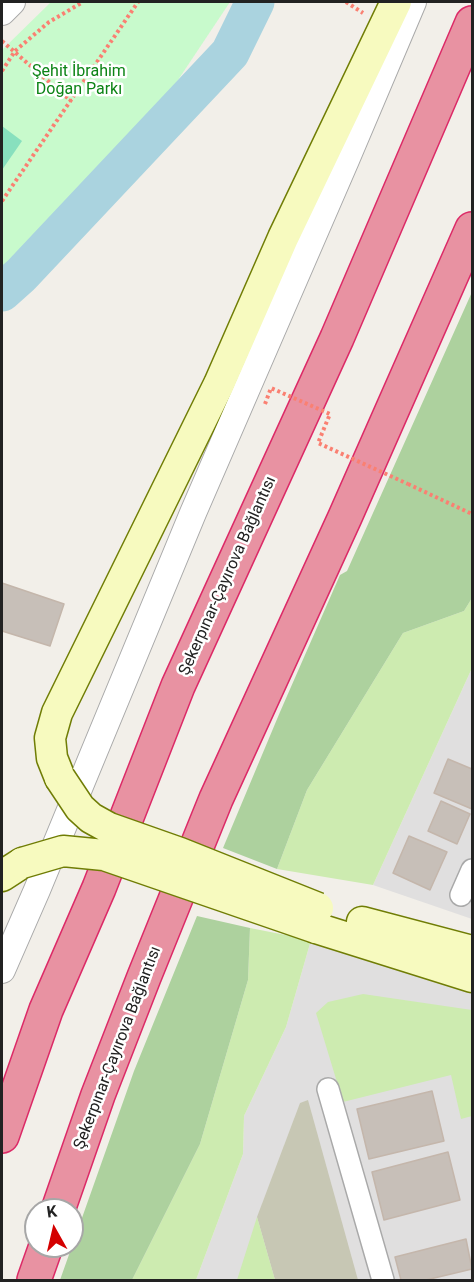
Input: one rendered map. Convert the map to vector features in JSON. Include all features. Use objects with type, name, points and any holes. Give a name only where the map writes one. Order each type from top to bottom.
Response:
[{"type":"highway","name":"Şekerpınar-Çayırova Bağlantısı","points":[[2,1136],[46,1010],[99,888],[178,686],[337,338],[472,23]]},
{"type":"highway","name":"Şekerpınar-Çayırova Bağlantısı","points":[[62,1198],[102,1084],[216,799],[350,507],[472,229]]},
{"type":"highway","points":[[34,1281],[42,1258]]},
{"type":"main road","points":[[396,2],[283,238],[219,384],[57,713],[50,738],[52,758],[60,778],[80,808],[91,818],[109,828],[180,853],[317,918],[472,978]]},
{"type":"main road","points":[[12,870],[63,851],[104,855],[317,918],[399,933],[472,951]]},
{"type":"street","points":[[2,12],[12,2]]},
{"type":"street","points":[[2,970],[38,890],[192,513],[413,2]]},
{"type":"street","points":[[461,895],[472,870]]},
{"type":"street","points":[[328,1089],[383,1281]]},
{"type":"path","points":[[2,71],[15,51],[49,22],[83,2]]},
{"type":"path","points":[[2,201],[138,2]]},
{"type":"path","points":[[346,2],[365,14]]},
{"type":"path","points":[[2,41],[71,101]]},
{"type":"path","points":[[265,404],[272,388],[330,414],[318,443],[472,514]]},
{"type":"shaded area","points":[[472,668],[472,919],[373,885]]},
{"type":"shaded area","points":[[311,940],[472,986],[472,1280],[196,1280],[243,1154],[244,1116],[286,1027]]},
{"type":"shaded area","points":[[308,1100],[358,1280],[275,1280],[257,1217],[300,1103]]},
{"type":"green space","name":"Şehit İbrahim Doğan Parkı","points":[[51,2],[230,2],[168,95],[64,222],[2,279],[2,50]]},
{"type":"green space","points":[[2,126],[22,141],[2,170]]},
{"type":"green space","points":[[472,292],[472,598],[464,611],[403,633],[307,790],[277,869],[223,848],[340,575],[347,571]]},
{"type":"green space","points":[[472,598],[472,668],[373,885],[277,869],[307,790],[403,633],[464,611]]},
{"type":"green space","points":[[197,916],[250,928],[248,980],[200,1144],[132,1280],[60,1280],[68,1258],[84,1258],[84,1212],[134,1071]]},
{"type":"green space","points":[[250,928],[311,940],[286,1027],[244,1116],[243,1154],[196,1280],[132,1280],[200,1144],[248,980]]},
{"type":"green space","points":[[363,994],[472,1010],[472,1116],[461,1119],[451,1075],[343,1102],[316,1013],[328,1002]]},
{"type":"green space","points":[[257,1217],[275,1280],[237,1280]]},
{"type":"building","points":[[2,583],[64,604],[50,646],[2,631]]},
{"type":"building","points":[[448,759],[472,769],[472,809],[434,793]]},
{"type":"building","points":[[441,801],[470,814],[457,844],[428,831]]},
{"type":"building","points":[[409,836],[447,852],[430,890],[393,873]]},
{"type":"building","points":[[432,1091],[444,1141],[369,1159],[357,1109]]},
{"type":"building","points":[[448,1152],[460,1200],[384,1220],[372,1172]]},
{"type":"building","points":[[466,1239],[472,1269],[426,1280],[401,1280],[395,1257]]},
{"type":"waterway","points":[[2,292],[21,275],[230,53],[255,2]]}]
